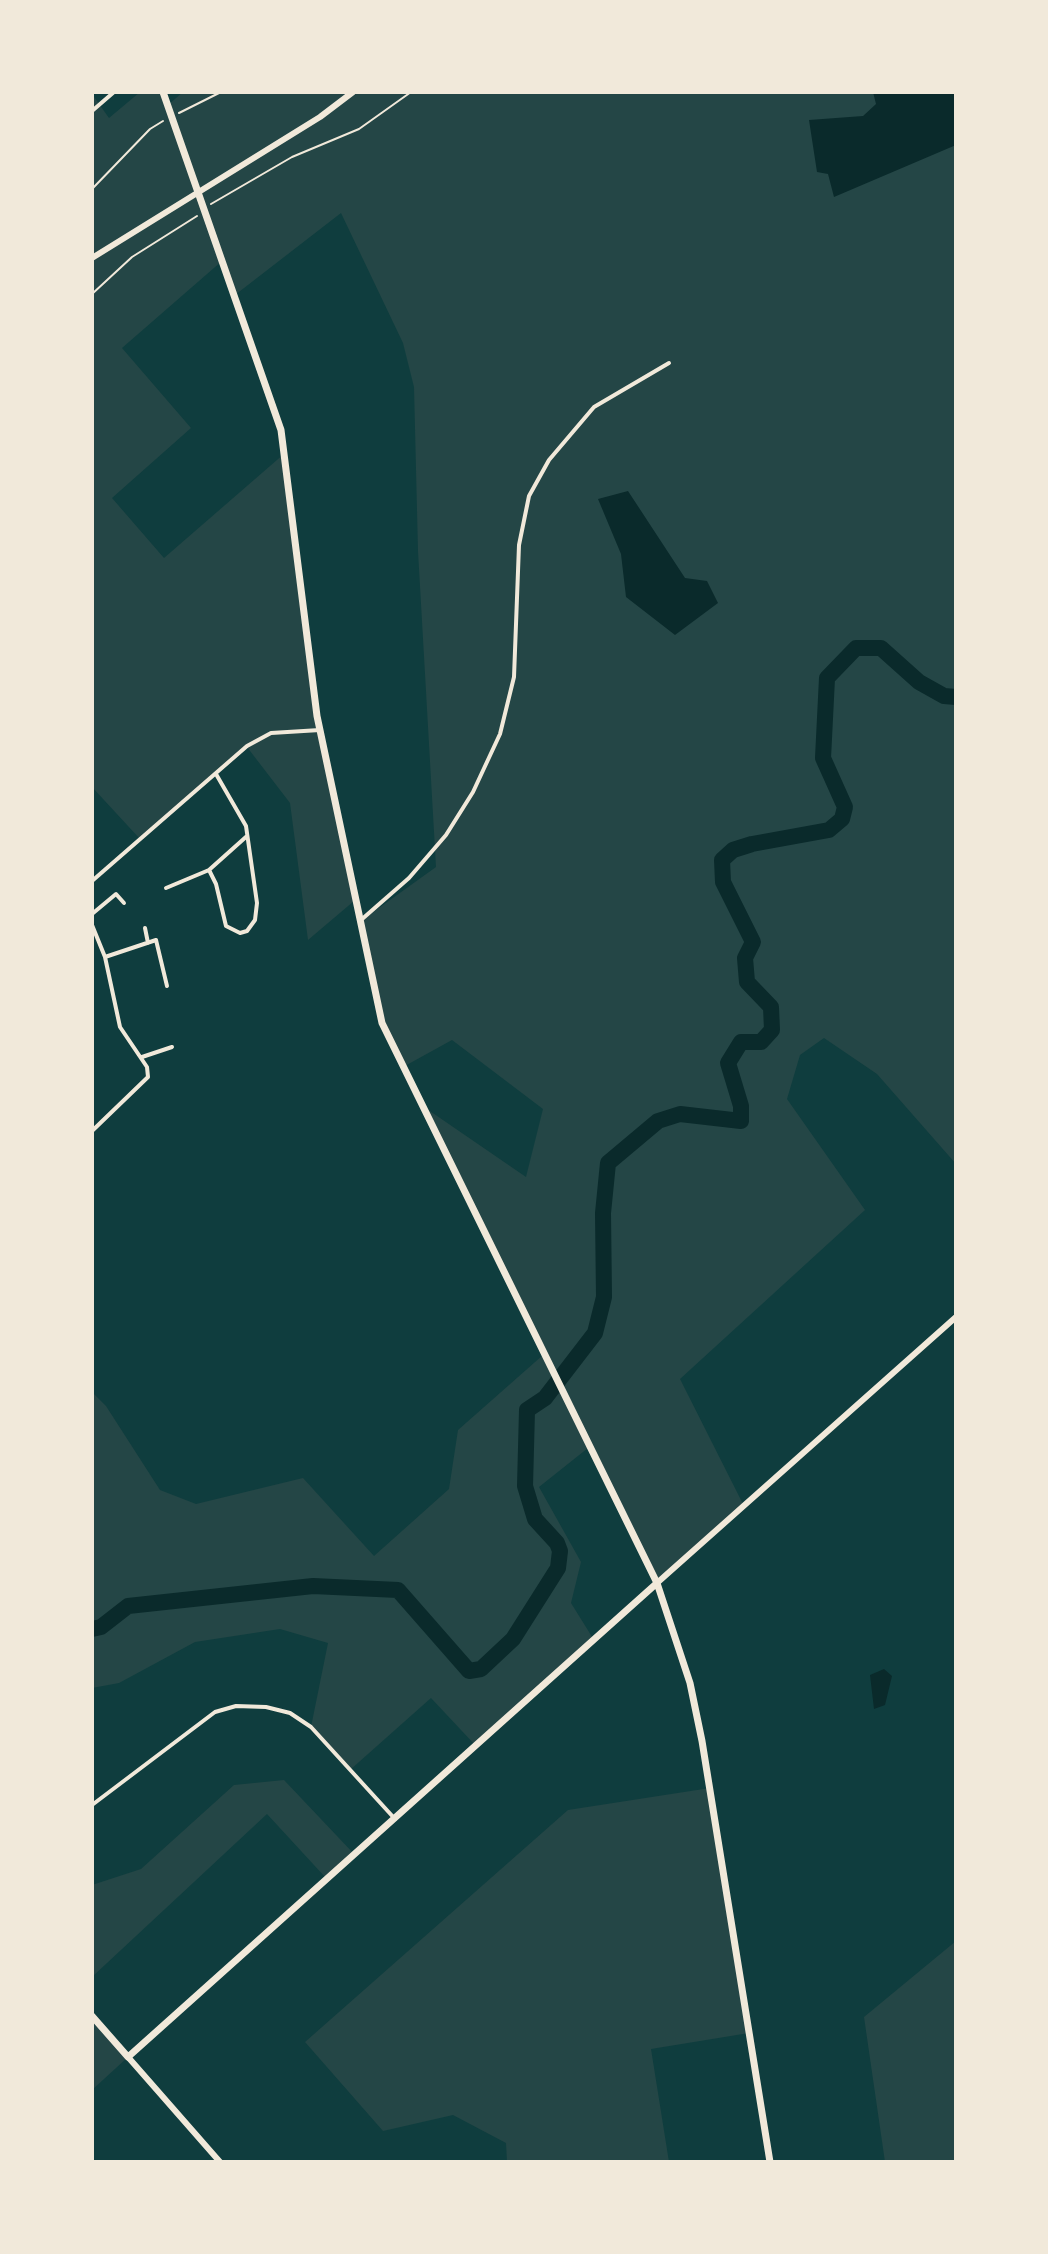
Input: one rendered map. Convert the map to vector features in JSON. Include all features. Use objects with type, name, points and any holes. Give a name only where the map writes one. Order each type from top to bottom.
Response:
[{"type":"main road","points":[[163,92],[281,430],[320,730],[358,923],[382,1023],[657,1583],[690,1683],[770,2162]]},
{"type":"main road","points":[[92,2016],[128,2057],[657,1583]]},
{"type":"street","points":[[92,111],[114,92]]},
{"type":"street","points":[[92,258],[353,92]]},
{"type":"street","points":[[358,923],[409,878],[446,835],[473,792],[500,734],[514,677],[519,545],[529,496],[549,460],[594,407],[669,363]]},
{"type":"street","points":[[92,881],[247,746],[271,733],[320,730]]},
{"type":"street","points":[[209,870],[216,884],[226,926],[240,933],[247,931],[255,920],[257,903],[247,836],[243,818],[216,774]]},
{"type":"street","points":[[166,888],[209,870],[247,836]]},
{"type":"street","points":[[92,914],[116,894],[124,903]]},
{"type":"street","points":[[92,925],[105,957],[120,1027],[142,1057],[148,1071],[143,1086],[92,1131]]},
{"type":"street","points":[[145,928],[148,943]]},
{"type":"street","points":[[105,957],[156,940],[167,986]]},
{"type":"street","points":[[142,1057],[172,1047]]},
{"type":"street","points":[[657,1583],[956,1317]]},
{"type":"street","points":[[949,1324],[956,1332]]},
{"type":"street","points":[[92,1805],[215,1712],[236,1706],[266,1707],[290,1713],[311,1727],[395,1819]]},
{"type":"street","points":[[128,2057],[220,2162]]},
{"type":"path","points":[[92,189],[150,129],[221,92]]},
{"type":"path","points":[[211,204],[292,157],[370,123],[411,92]]},
{"type":"path","points":[[92,294],[132,257],[197,217]]},
{"type":"shaded area","points":[[140,92],[163,92],[168,105],[183,92],[956,92],[956,1164],[877,1074],[824,1038],[800,1055],[787,1099],[865,1210],[680,1379],[744,1506],[657,1583],[588,1448],[539,1487],[581,1562],[571,1603],[594,1640],[476,1746],[431,1698],[350,1770],[311,1727],[328,1643],[280,1629],[195,1642],[119,1683],[92,1688],[92,1392],[106,1406],[160,1490],[196,1504],[303,1478],[374,1556],[449,1489],[458,1430],[543,1355],[424,1107],[526,1177],[543,1109],[452,1040],[403,1067],[382,1023],[358,923],[436,867],[418,551],[414,387],[403,343],[341,213],[235,295],[222,261],[122,348],[191,428],[112,498],[164,558],[285,453],[317,716],[354,901],[308,940],[290,803],[247,747],[140,839],[92,787],[92,94],[109,118]]},
{"type":"shaded area","points":[[873,92],[956,92],[956,145],[834,197],[828,174],[817,172],[809,120],[863,116],[876,104]]},
{"type":"shaded area","points":[[628,491],[685,578],[707,581],[718,603],[675,635],[626,597],[621,554],[598,499]]},
{"type":"shaded area","points":[[884,1669],[892,1676],[885,1705],[874,1709],[870,1675]]},
{"type":"shaded area","points":[[284,1780],[355,1855],[325,1877],[267,1814],[92,1977],[92,1885],[141,1869],[234,1785]]},
{"type":"shaded area","points":[[710,1788],[749,2033],[651,2049],[669,2162],[507,2162],[506,2143],[453,2115],[383,2131],[305,2042],[568,1810]]},
{"type":"shaded area","points":[[956,1941],[956,2162],[885,2162],[864,2017]]},
{"type":"shaded area","points":[[92,2016],[128,2057],[92,2090]]},
{"type":"waterway","points":[[92,1629],[101,1627],[128,1606],[313,1586],[398,1590],[469,1671],[481,1669],[513,1639],[558,1568],[560,1551],[557,1543],[535,1519],[525,1486],[527,1410],[545,1398],[595,1333],[604,1297],[603,1213],[608,1163],[658,1121],[680,1114],[741,1121],[741,1106],[728,1063],[741,1042],[761,1042],[772,1030],[771,1007],[747,982],[745,958],[753,942],[723,882],[722,860],[733,850],[752,844],[829,830],[842,819],[845,807],[823,758],[827,678],[856,648],[881,648],[919,682],[944,696],[956,697]]}]
